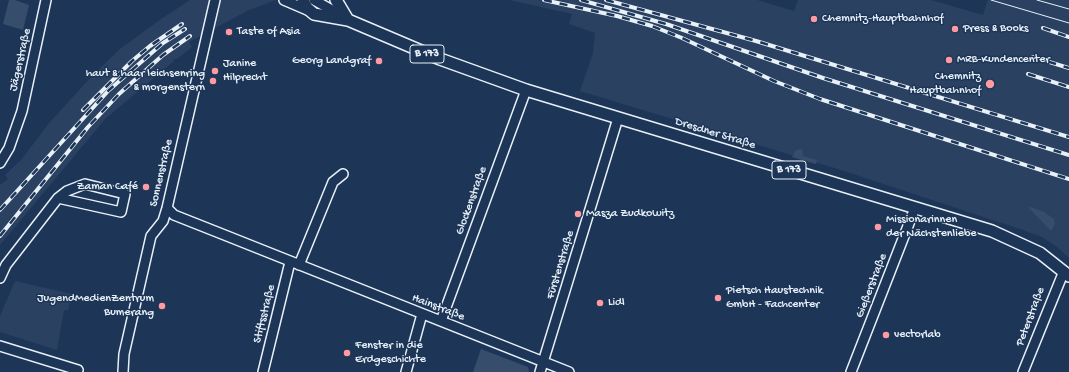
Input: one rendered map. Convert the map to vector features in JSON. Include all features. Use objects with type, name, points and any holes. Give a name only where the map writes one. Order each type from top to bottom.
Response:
[{"type":"main road","points":[[303,0],[307,8],[314,14]]},
{"type":"main road","points":[[336,0],[348,20]]},
{"type":"main road","name":"Dresdner Straße","points":[[314,14],[348,20],[434,56],[526,90],[1010,238],[1040,253],[1066,273]]},
{"type":"street","name":"Jägerstraße","points":[[0,163],[9,148],[22,111],[46,0]]},
{"type":"street","name":"Sonnenstraße","points":[[123,371],[124,354],[151,236],[162,221],[167,208],[215,0]]},
{"type":"street","points":[[284,0],[314,14]]},
{"type":"street","name":"Dresdner Straße","points":[[314,0],[348,20]]},
{"type":"street","name":"Glockenstraße","points":[[441,321],[526,90]]},
{"type":"street","name":"Fürstenstraße","points":[[540,372],[618,118]]},
{"type":"street","points":[[0,144],[9,148]]},
{"type":"street","points":[[299,265],[333,182],[342,174]]},
{"type":"street","points":[[0,278],[6,265],[58,198],[70,190],[85,184],[125,194],[121,212],[58,198]]},
{"type":"street","name":"Hainstraße","points":[[167,208],[174,215],[569,372]]},
{"type":"street","name":"Gießerstraße","points":[[851,372],[915,208]]},
{"type":"street","name":"Stiftsstraße","points":[[263,372],[290,262]]},
{"type":"street","name":"Peterstraße","points":[[1023,372],[1066,273]]},
{"type":"street","points":[[406,372],[422,314]]},
{"type":"street","points":[[0,346],[78,370]]},
{"type":"street","points":[[123,371],[134,372]]},
{"type":"shaded area","points":[[9,0],[15,0],[29,5],[23,30],[3,24]]},
{"type":"shaded area","points":[[190,0],[276,0],[247,11],[189,42],[192,47],[177,59],[174,59],[173,62],[105,119],[0,245],[0,185],[8,179],[5,175],[21,160],[50,122],[92,76],[120,49]]},
{"type":"shaded area","points":[[509,0],[757,0],[794,11],[798,0],[931,0],[983,15],[988,0],[1069,0],[1069,258],[1057,247],[1042,237],[1020,229],[841,170],[580,91],[593,53],[595,33],[569,24],[572,14]]},
{"type":"shaded area","points":[[802,149],[803,156],[817,160],[816,164],[792,157],[796,150]]},
{"type":"shaded area","points":[[1031,207],[1044,212],[1054,219],[1055,224],[1051,231],[1029,208]]},
{"type":"shaded area","points":[[15,281],[72,294],[68,310],[64,310],[57,350],[0,332],[0,316]]},
{"type":"shaded area","points":[[481,349],[528,367],[529,372],[473,372]]},
{"type":"tram line","points":[[991,0],[1069,23]]},
{"type":"tram line","points":[[1037,0],[1069,9]]},
{"type":"railway","points":[[544,0],[617,16],[652,26],[682,38],[774,81],[820,99],[1069,179]]},
{"type":"railway","points":[[581,0],[666,24],[823,78],[1069,155]]},
{"type":"railway","points":[[606,0],[756,41],[1069,137]]},
{"type":"railway","points":[[83,110],[132,61],[150,46],[182,24]]},
{"type":"railway","points":[[1043,28],[1069,37]]},
{"type":"railway","points":[[0,210],[109,90],[163,43],[185,29]]},
{"type":"railway","points":[[0,236],[88,127],[119,94],[163,55],[190,36]]},
{"type":"railway","points":[[1033,57],[1069,68]]},
{"type":"railway","points":[[1028,74],[1069,87]]},
{"type":"place","name":"Chemnitz-Hauptbahnhof","points":[[814,19]]},
{"type":"place","name":"Press & Books","points":[[955,29]]},
{"type":"place","name":"Taste of Asia","points":[[229,32]]},
{"type":"place","name":"MRB-Kundencenter","points":[[949,60]]},
{"type":"place","name":"Georg Landgraf","points":[[379,61]]},
{"type":"place","name":"Janine Hilprecht","points":[[215,71]]},
{"type":"place","name":"haut & haar leichsenring & morgenstern","points":[[213,81]]},
{"type":"place","name":"Chemnitz Hauptbahnhof","points":[[990,84]]},
{"type":"place","name":"Zaman Café","points":[[146,187]]},
{"type":"place","name":"Masza Zudkowitz","points":[[578,214]]},
{"type":"place","name":"Missionarinnen der Nächstenliebe","points":[[878,227]]},
{"type":"place","name":"Pietsch Haustechnik GmbH - Fachcenter","points":[[718,298]]},
{"type":"place","name":"Lidl","points":[[600,303]]},
{"type":"place","name":"JugendMedienZentrum Bumerang","points":[[162,306]]},
{"type":"place","name":"vectorlab","points":[[886,335]]},
{"type":"place","name":"Fenster in die Erdgeschichte","points":[[347,353]]}]
